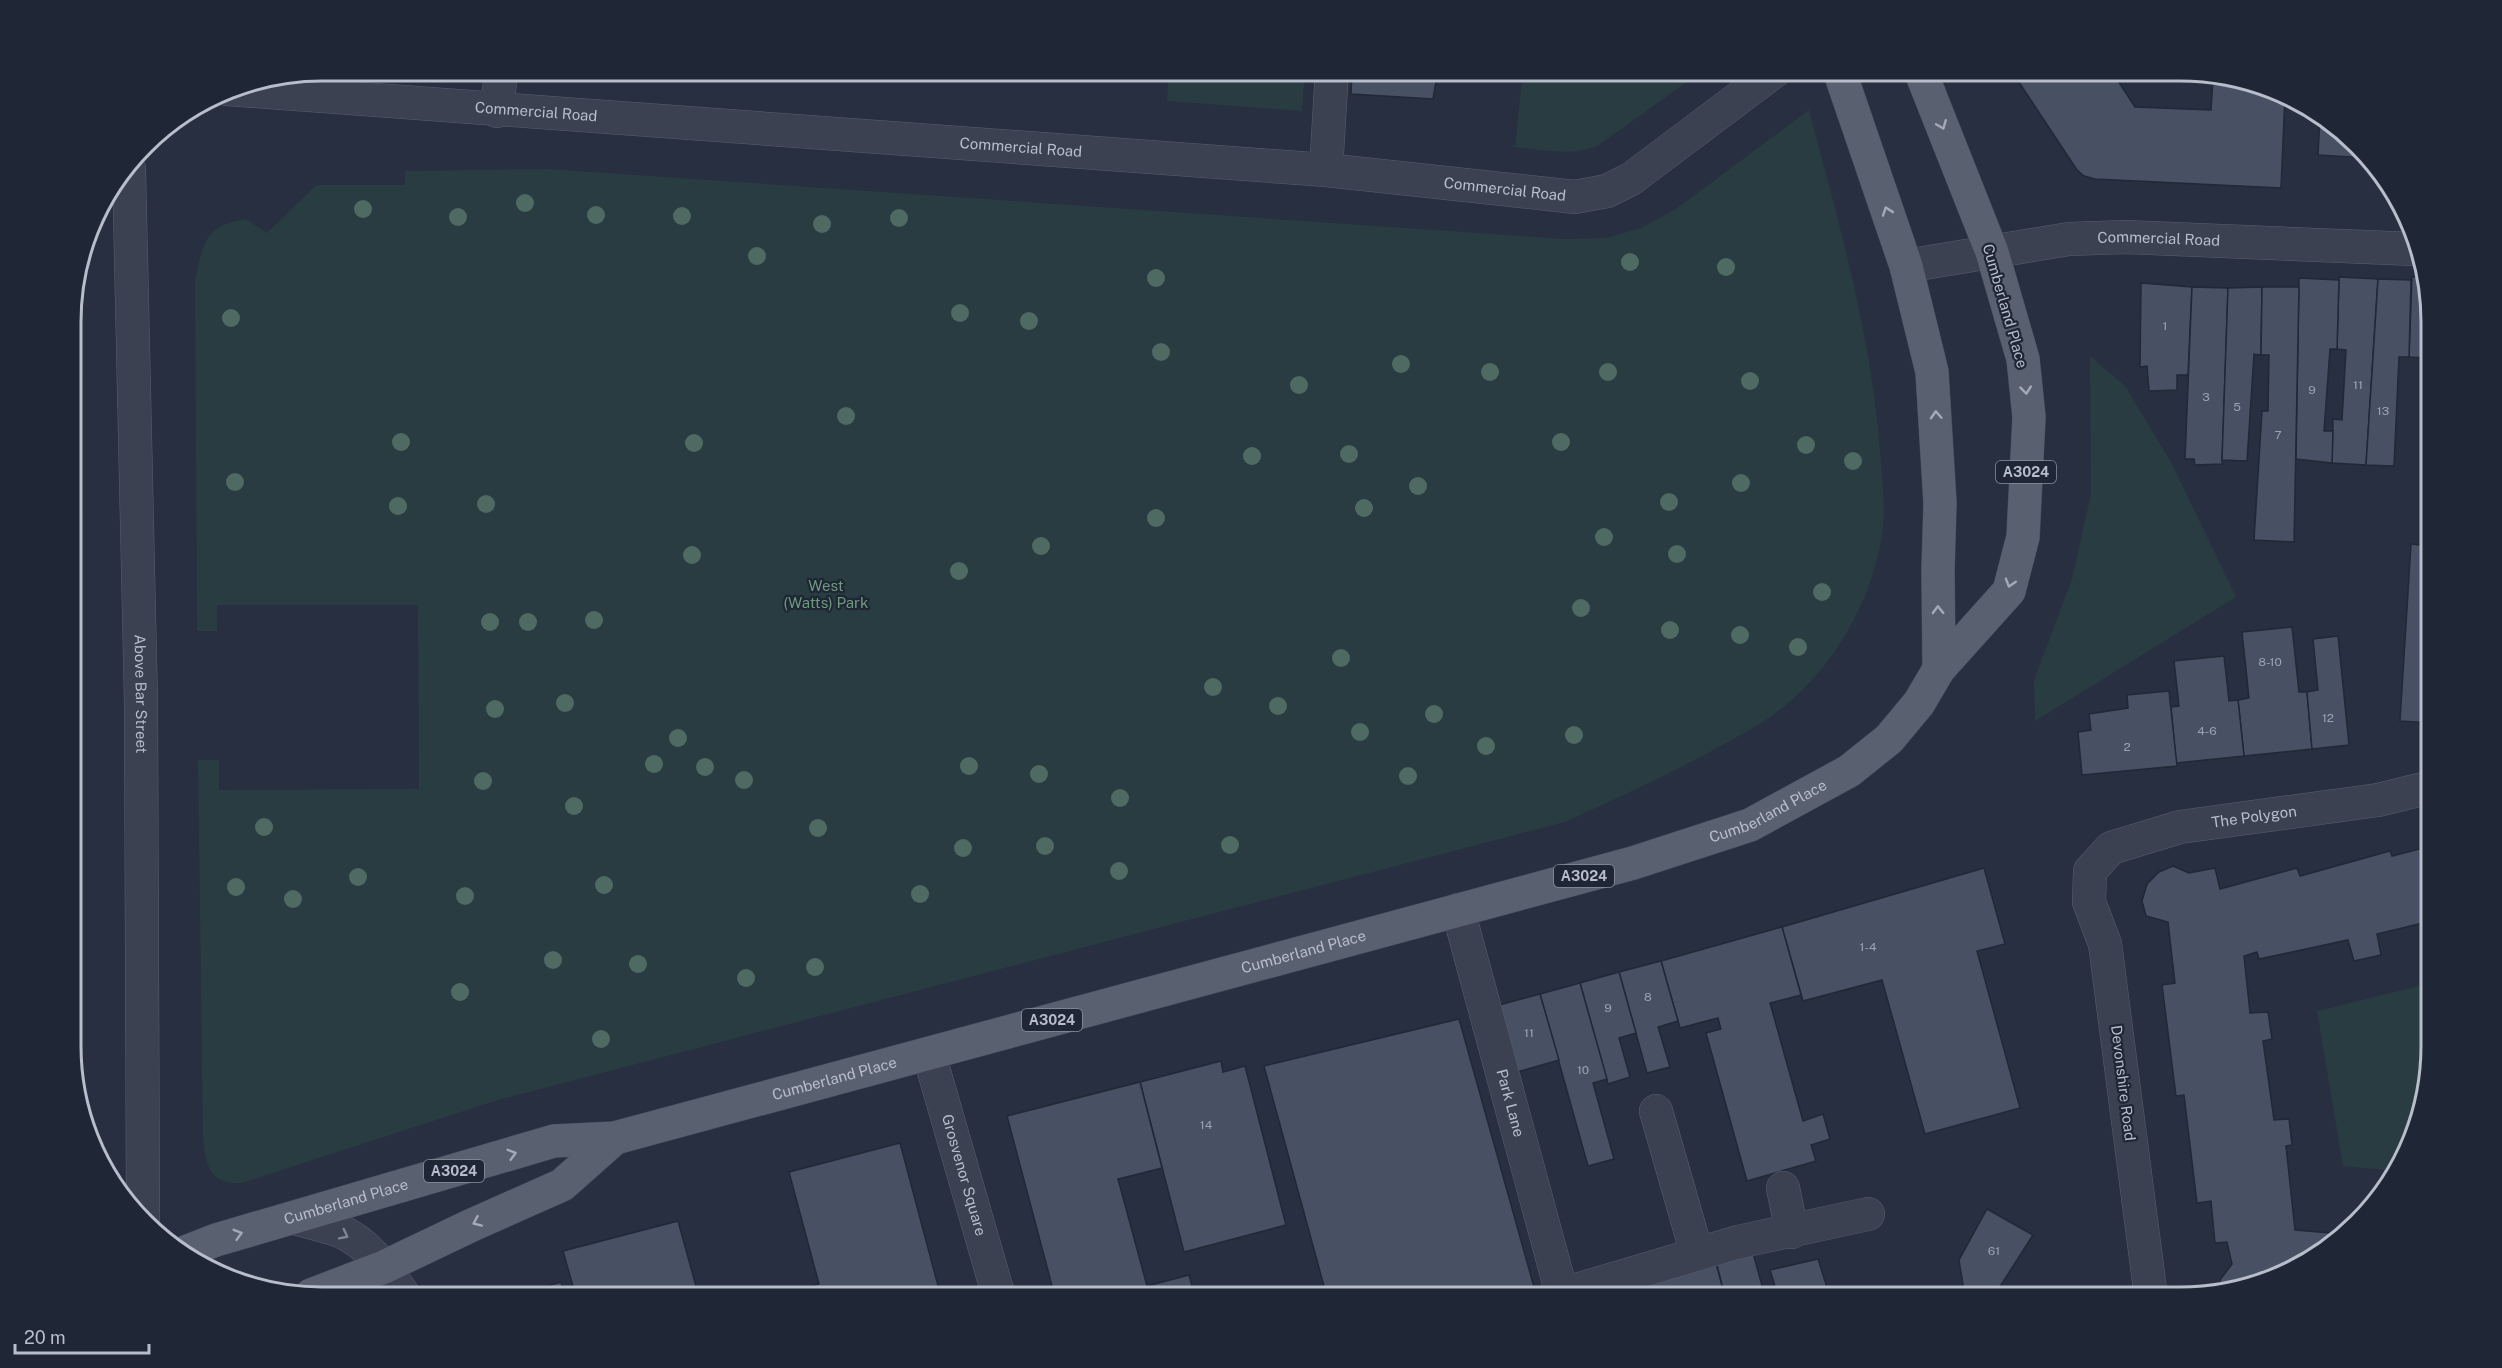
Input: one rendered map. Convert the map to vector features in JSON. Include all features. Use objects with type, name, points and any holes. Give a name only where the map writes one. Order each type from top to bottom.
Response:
[{"type":"main road","points":[[1843,81],[1906,266],[1932,372],[1940,503],[1939,669]]},
{"type":"main road","name":"Cumberland Place","points":[[193,1249],[216,1240],[554,1141],[615,1138],[1633,863],[1750,825],[1849,771],[1889,739],[1919,703],[1939,669],[2009,591],[2023,537],[2029,417],[2023,359],[1992,252],[1924,81]]},
{"type":"main road","name":"Cumberland Place","points":[[333,1287],[384,1268],[562,1185],[615,1138]]},
{"type":"street","points":[[497,111],[500,81]]},
{"type":"street","points":[[1326,170],[1331,81]]},
{"type":"street","name":"Commercial Road","points":[[254,91],[497,111],[726,125],[1326,170],[1575,197],[1607,191],[1631,179],[1761,81]]},
{"type":"street","name":"Above Bar Street","points":[[129,178],[140,691],[143,1207]]},
{"type":"street","name":"Commercial Road","points":[[1906,266],[2069,239],[2125,237],[2409,249]]},
{"type":"street","name":"The Polygon","points":[[2090,871],[2111,848],[2180,827],[2378,800],[2421,789]]},
{"type":"street","name":"Devonshire Road","points":[[2090,871],[2089,902],[2105,944],[2150,1287]]},
{"type":"street","name":"Park Lane","points":[[1458,910],[1556,1287]]},
{"type":"street","name":"Grosvenor Square","points":[[930,1054],[996,1287]]},
{"type":"street","points":[[1656,1111],[1697,1254]]},
{"type":"street","points":[[1783,1188],[1791,1232]]},
{"type":"street","points":[[1588,1287],[1738,1242],[1868,1214]]},
{"type":"street","points":[[294,1218],[342,1232],[363,1246],[384,1268],[397,1287]]},
{"type":"green space","points":[[1168,81],[1304,81],[1302,111],[1167,101]]},
{"type":"green space","points":[[1522,81],[1688,81],[1599,145],[1589,149],[1568,152],[1515,147]]},
{"type":"green space","name":"West (Watts) Park","points":[[1809,110],[1852,279],[1869,364],[1876,407],[1884,519],[1881,541],[1868,589],[1846,634],[1817,675],[1800,693],[1768,718],[1688,764],[1565,822],[498,1100],[242,1183],[222,1181],[211,1171],[203,1137],[198,760],[219,760],[219,790],[419,789],[418,605],[217,605],[217,631],[197,631],[195,281],[200,257],[208,238],[221,226],[246,219],[267,233],[316,185],[405,185],[405,171],[548,169],[1565,239],[1606,238],[1641,228],[1676,209]]},
{"type":"green space","points":[[2090,356],[2125,386],[2172,464],[2236,597],[2035,721],[2034,680],[2072,579],[2091,494]]},
{"type":"green space","points":[[2421,985],[2421,1046],[2416,1093],[2403,1138],[2386,1170],[2343,1166],[2317,1011]]},
{"type":"building","points":[[1352,81],[1436,81],[1433,99],[1351,94]]},
{"type":"building","points":[[2018,81],[2118,81],[2135,107],[2211,110],[2213,83],[2242,89],[2285,105],[2281,188],[2095,179],[2084,176],[2077,170]]},
{"type":"building","points":[[2319,126],[2355,157],[2318,155]]},
{"type":"building","points":[[2339,277],[2378,279],[2366,465],[2332,463],[2333,419],[2342,420],[2346,350],[2337,349]]},
{"type":"building","points":[[2412,277],[2416,277],[2421,322],[2421,358],[2409,357]]},
{"type":"building","points":[[2299,278],[2339,280],[2337,349],[2330,349],[2324,431],[2333,431],[2332,463],[2296,459]]},
{"type":"building","points":[[2378,279],[2411,280],[2409,357],[2399,357],[2394,466],[2366,465]]},
{"type":"building","points":[[2141,283],[2192,287],[2188,375],[2177,375],[2177,390],[2149,391],[2147,366],[2140,367]]},
{"type":"building","points":[[2192,287],[2228,288],[2222,464],[2195,465],[2194,459],[2185,459]]},
{"type":"building","points":[[2262,287],[2261,355],[2254,354],[2247,461],[2222,460],[2228,288]]},
{"type":"building","points":[[2262,287],[2299,287],[2294,542],[2254,540],[2262,411],[2268,411],[2269,355],[2261,355]]},
{"type":"building","points":[[2411,544],[2421,545],[2421,722],[2400,721]]},
{"type":"building","points":[[2292,627],[2299,692],[2307,692],[2312,749],[2244,756],[2238,700],[2249,698],[2242,632]]},
{"type":"building","points":[[2338,636],[2349,745],[2312,749],[2307,692],[2318,690],[2313,639]]},
{"type":"building","points":[[2224,656],[2229,701],[2238,700],[2244,756],[2176,763],[2171,707],[2179,706],[2174,661]]},
{"type":"building","points":[[2169,691],[2177,766],[2082,775],[2078,732],[2091,730],[2089,714],[2128,708],[2127,695]]},
{"type":"building","points":[[2421,849],[2421,923],[2377,934],[2381,955],[2354,961],[2348,940],[2259,959],[2257,952],[2244,956],[2250,1013],[2268,1012],[2272,1039],[2263,1041],[2274,1120],[2289,1119],[2292,1145],[2286,1146],[2295,1230],[2332,1233],[2300,1255],[2272,1269],[2220,1283],[2232,1264],[2227,1242],[2215,1243],[2211,1201],[2197,1203],[2184,1095],[2176,1096],[2162,985],[2175,983],[2168,922],[2146,916],[2142,901],[2147,884],[2159,872],[2173,866],[2189,873],[2215,868],[2220,889],[2297,868],[2300,876],[2390,851],[2392,856]]},
{"type":"building","points":[[1984,868],[2005,944],[1977,951],[2020,1108],[1925,1134],[1882,980],[1803,1001],[1782,927]]},
{"type":"building","points":[[1782,927],[1801,995],[1770,1003],[1803,1121],[1823,1114],[1830,1139],[1811,1145],[1816,1161],[1747,1181],[1706,1033],[1721,1029],[1718,1018],[1680,1028],[1661,961]]},
{"type":"building","points":[[1661,961],[1678,1021],[1658,1027],[1670,1067],[1647,1073],[1619,972]]},
{"type":"building","points":[[1619,972],[1636,1033],[1619,1038],[1630,1077],[1608,1084],[1580,983]]},
{"type":"building","points":[[1580,983],[1607,1079],[1593,1083],[1614,1159],[1588,1166],[1540,994]]},
{"type":"building","points":[[1540,994],[1559,1060],[1517,1072],[1499,1005]]},
{"type":"building","points":[[1459,1019],[1534,1287],[1324,1287],[1264,1066]]},
{"type":"building","points":[[1221,1061],[1223,1072],[1245,1066],[1286,1225],[1184,1252],[1140,1082]]},
{"type":"building","points":[[1140,1082],[1162,1168],[1118,1179],[1147,1286],[1189,1275],[1192,1287],[1052,1287],[1007,1116]]},
{"type":"building","points":[[900,1143],[938,1287],[807,1287],[819,1284],[789,1172]]},
{"type":"building","points":[[1987,1209],[2033,1235],[2000,1287],[1963,1287],[1959,1260]]},
{"type":"building","points":[[678,1221],[696,1287],[573,1287],[563,1251]]},
{"type":"building","points":[[1753,1253],[1762,1287],[1722,1287],[1717,1265]]},
{"type":"building","points":[[1714,1256],[1722,1287],[1644,1287],[1640,1276]]},
{"type":"building","points":[[1818,1259],[1827,1287],[1775,1287],[1770,1270]]},
{"type":"building","points":[[561,1282],[562,1287],[544,1287]]}]
